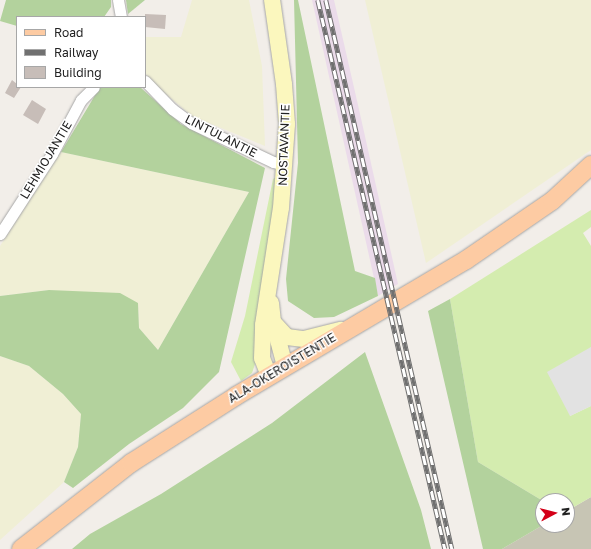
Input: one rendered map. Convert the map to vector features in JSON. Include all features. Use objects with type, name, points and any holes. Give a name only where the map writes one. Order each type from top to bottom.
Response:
[{"type":"main road","name":"ALA-OKEROISTENTIE","points":[[552,201],[591,165]]},
{"type":"main road","name":"ALA-OKEROISTENTIE","points":[[21,549],[131,463],[285,366],[466,260],[552,201],[591,181]]},
{"type":"street","points":[[118,0],[121,16]]},
{"type":"street","name":"NOSTAVANTIE","points":[[269,376],[262,358],[263,325],[285,165],[287,124],[284,84],[272,0]]},
{"type":"street","name":"LINTULANTIE","points":[[146,82],[172,109],[191,123],[273,162],[285,165]]},
{"type":"street","name":"LEHMIOJANTIE","points":[[0,234],[52,154],[81,100],[93,88]]},
{"type":"street","name":"NOSTAVANTIE","points":[[269,290],[273,322],[285,366]]},
{"type":"street","points":[[273,322],[287,336],[304,339],[353,325]]},
{"type":"shaded area","points":[[312,0],[334,0],[398,284],[378,296]]},
{"type":"shaded area","points":[[591,347],[591,406],[570,416],[547,372]]},
{"type":"shaded area","points":[[591,497],[591,549],[502,549],[535,530],[535,533],[575,533],[575,506]]},
{"type":"green space","points":[[6,0],[111,0],[111,7],[105,16],[16,16],[16,26],[0,21]]},
{"type":"green space","points":[[126,0],[145,0],[128,14]]},
{"type":"green space","points":[[192,0],[249,0],[262,66],[265,146],[192,116],[150,81],[146,74],[146,37],[181,37]]},
{"type":"green space","points":[[294,0],[298,0],[355,271],[375,278],[378,296],[334,317],[314,318],[288,301],[286,279],[298,163]]},
{"type":"green space","points":[[365,0],[591,0],[591,150],[426,263]]},
{"type":"green space","points":[[99,88],[141,88],[181,124],[265,168],[219,372],[183,408],[129,444],[73,488],[64,482],[78,447],[81,414],[63,394],[29,366],[0,356],[0,296],[49,290],[120,293],[138,303],[139,328],[158,350],[249,192],[61,152]]},
{"type":"green space","points":[[61,152],[249,192],[158,350],[139,328],[138,303],[49,290],[0,296],[0,246]]},
{"type":"green space","points":[[276,177],[257,358],[252,373],[241,381],[231,362],[245,316],[273,179]]},
{"type":"green space","points":[[591,210],[591,227],[583,233],[591,246],[591,347],[570,416],[591,406],[591,497],[575,506],[575,493],[535,493],[535,496],[478,462],[450,299]]},
{"type":"green space","points":[[450,299],[478,462],[535,496],[535,530],[502,549],[483,549],[428,311]]},
{"type":"green space","points":[[365,352],[421,510],[431,549],[72,549],[90,534],[161,494],[272,423]]},
{"type":"green space","points":[[0,356],[29,366],[63,394],[81,414],[78,447],[64,482],[0,540]]},
{"type":"building","points":[[145,14],[166,15],[165,29],[146,27]]},
{"type":"building","points":[[12,80],[16,83],[16,88],[20,88],[14,98],[5,93]]},
{"type":"building","points":[[32,100],[46,109],[38,124],[23,115]]},
{"type":"railway","points":[[318,0],[445,549]]},
{"type":"railway","points":[[326,0],[452,549]]}]
